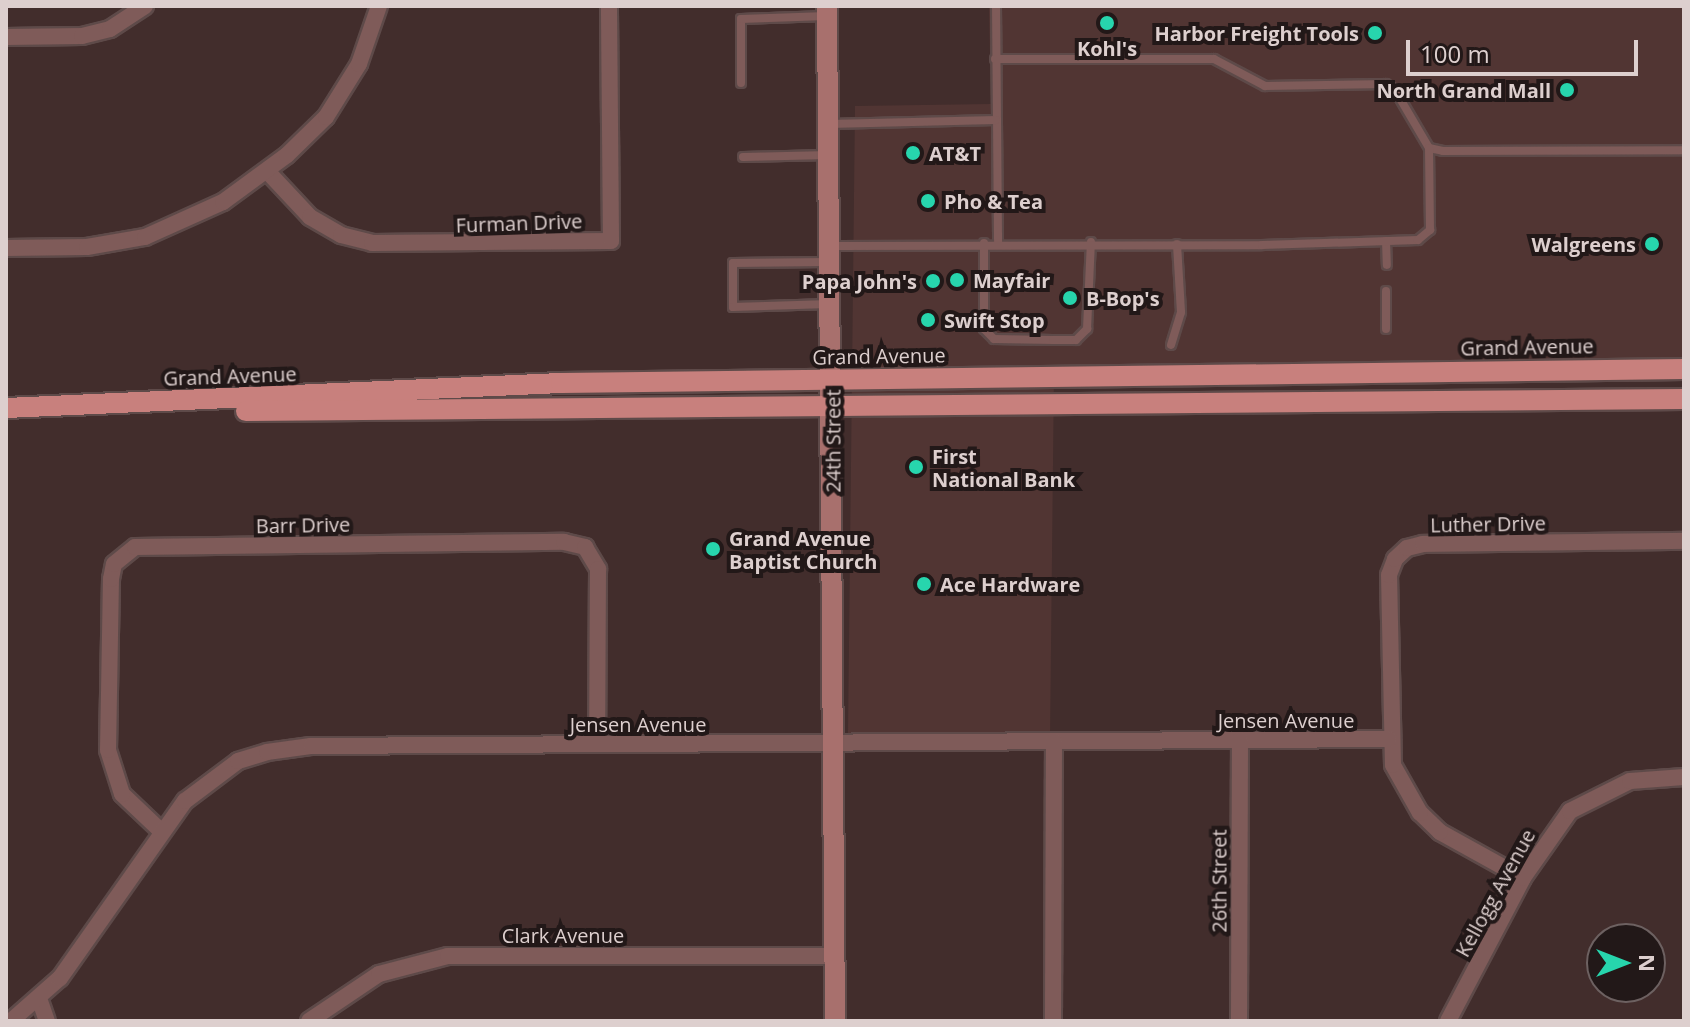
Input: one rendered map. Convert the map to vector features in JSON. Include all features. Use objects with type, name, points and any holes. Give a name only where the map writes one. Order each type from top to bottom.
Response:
[{"type":"main road","name":"24th Street","points":[[827,11],[834,409],[835,1021]]},
{"type":"main road","name":"Grand Avenue","points":[[6,408],[561,383],[1684,369]]},
{"type":"main road","name":"Grand Avenue","points":[[75,406],[341,414],[1684,399]]},
{"type":"street","points":[[6,37],[82,36],[110,29],[145,6]]},
{"type":"street","points":[[6,248],[87,247],[145,237],[223,202],[306,138],[344,92],[379,6]]},
{"type":"street","name":"Furman Drive","points":[[267,171],[310,217],[341,235],[372,243],[611,241],[609,6]]},
{"type":"street","name":"Luther Drive","points":[[1523,878],[1458,844],[1420,813],[1393,765],[1389,739],[1389,575],[1407,548],[1684,541]]},
{"type":"street","name":"Barr Drive","points":[[162,832],[122,794],[108,750],[111,579],[114,564],[135,547],[564,542],[585,547],[598,569],[597,744]]},
{"type":"street","name":"Jensen Avenue","points":[[11,1021],[40,1001],[162,832],[213,778],[267,752],[311,746],[1389,739]]},
{"type":"street","name":"26th Street","points":[[1239,1021],[1240,740]]},
{"type":"street","points":[[1053,1021],[1054,741]]},
{"type":"street","name":"Kellogg Avenue","points":[[1448,1021],[1523,878],[1554,829],[1587,798],[1630,781],[1684,777]]},
{"type":"street","name":"Clark Avenue","points":[[309,1021],[329,1014],[379,974],[448,956],[835,956]]},
{"type":"street","points":[[40,1001],[47,1021]]},
{"type":"lane","points":[[996,6],[998,243]]},
{"type":"lane","points":[[741,83],[741,19],[827,11]]},
{"type":"lane","points":[[832,303],[733,307],[733,263],[984,243],[1386,241],[1426,238],[1430,230],[1429,148],[1395,90],[1386,84],[1265,86],[1214,59],[995,59]]},
{"type":"lane","points":[[829,124],[996,120]]},
{"type":"lane","points":[[1429,148],[1684,150]]},
{"type":"lane","points":[[743,157],[830,155]]},
{"type":"lane","points":[[1386,241],[1387,265]]},
{"type":"lane","points":[[984,243],[984,329],[994,339],[1076,340],[1087,329],[1091,242]]},
{"type":"lane","points":[[1171,345],[1181,312],[1177,244]]},
{"type":"lane","points":[[1386,291],[1386,329]]},
{"type":"shaded area","points":[[989,6],[1684,6],[1684,365],[1054,372],[1050,739],[848,733],[855,106],[991,104]]},
{"type":"place","name":"Kohl's","points":[[1107,23]]},
{"type":"place","name":"Harbor Freight Tools","points":[[1375,33]]},
{"type":"place","name":"North Grand Mall","points":[[1567,90]]},
{"type":"place","name":"AT&T","points":[[913,153]]},
{"type":"place","name":"Pho & Tea","points":[[928,201]]},
{"type":"place","name":"Walgreens","points":[[1652,244]]},
{"type":"place","name":"Mayfair","points":[[957,280]]},
{"type":"place","name":"Papa John's","points":[[933,281]]},
{"type":"place","name":"B-Bop's","points":[[1070,298]]},
{"type":"place","name":"Swift Stop","points":[[928,320]]},
{"type":"place","name":"First National Bank","points":[[916,467]]},
{"type":"place","name":"Grand Avenue Baptist Church","points":[[713,549]]},
{"type":"place","name":"Ace Hardware","points":[[924,584]]}]
